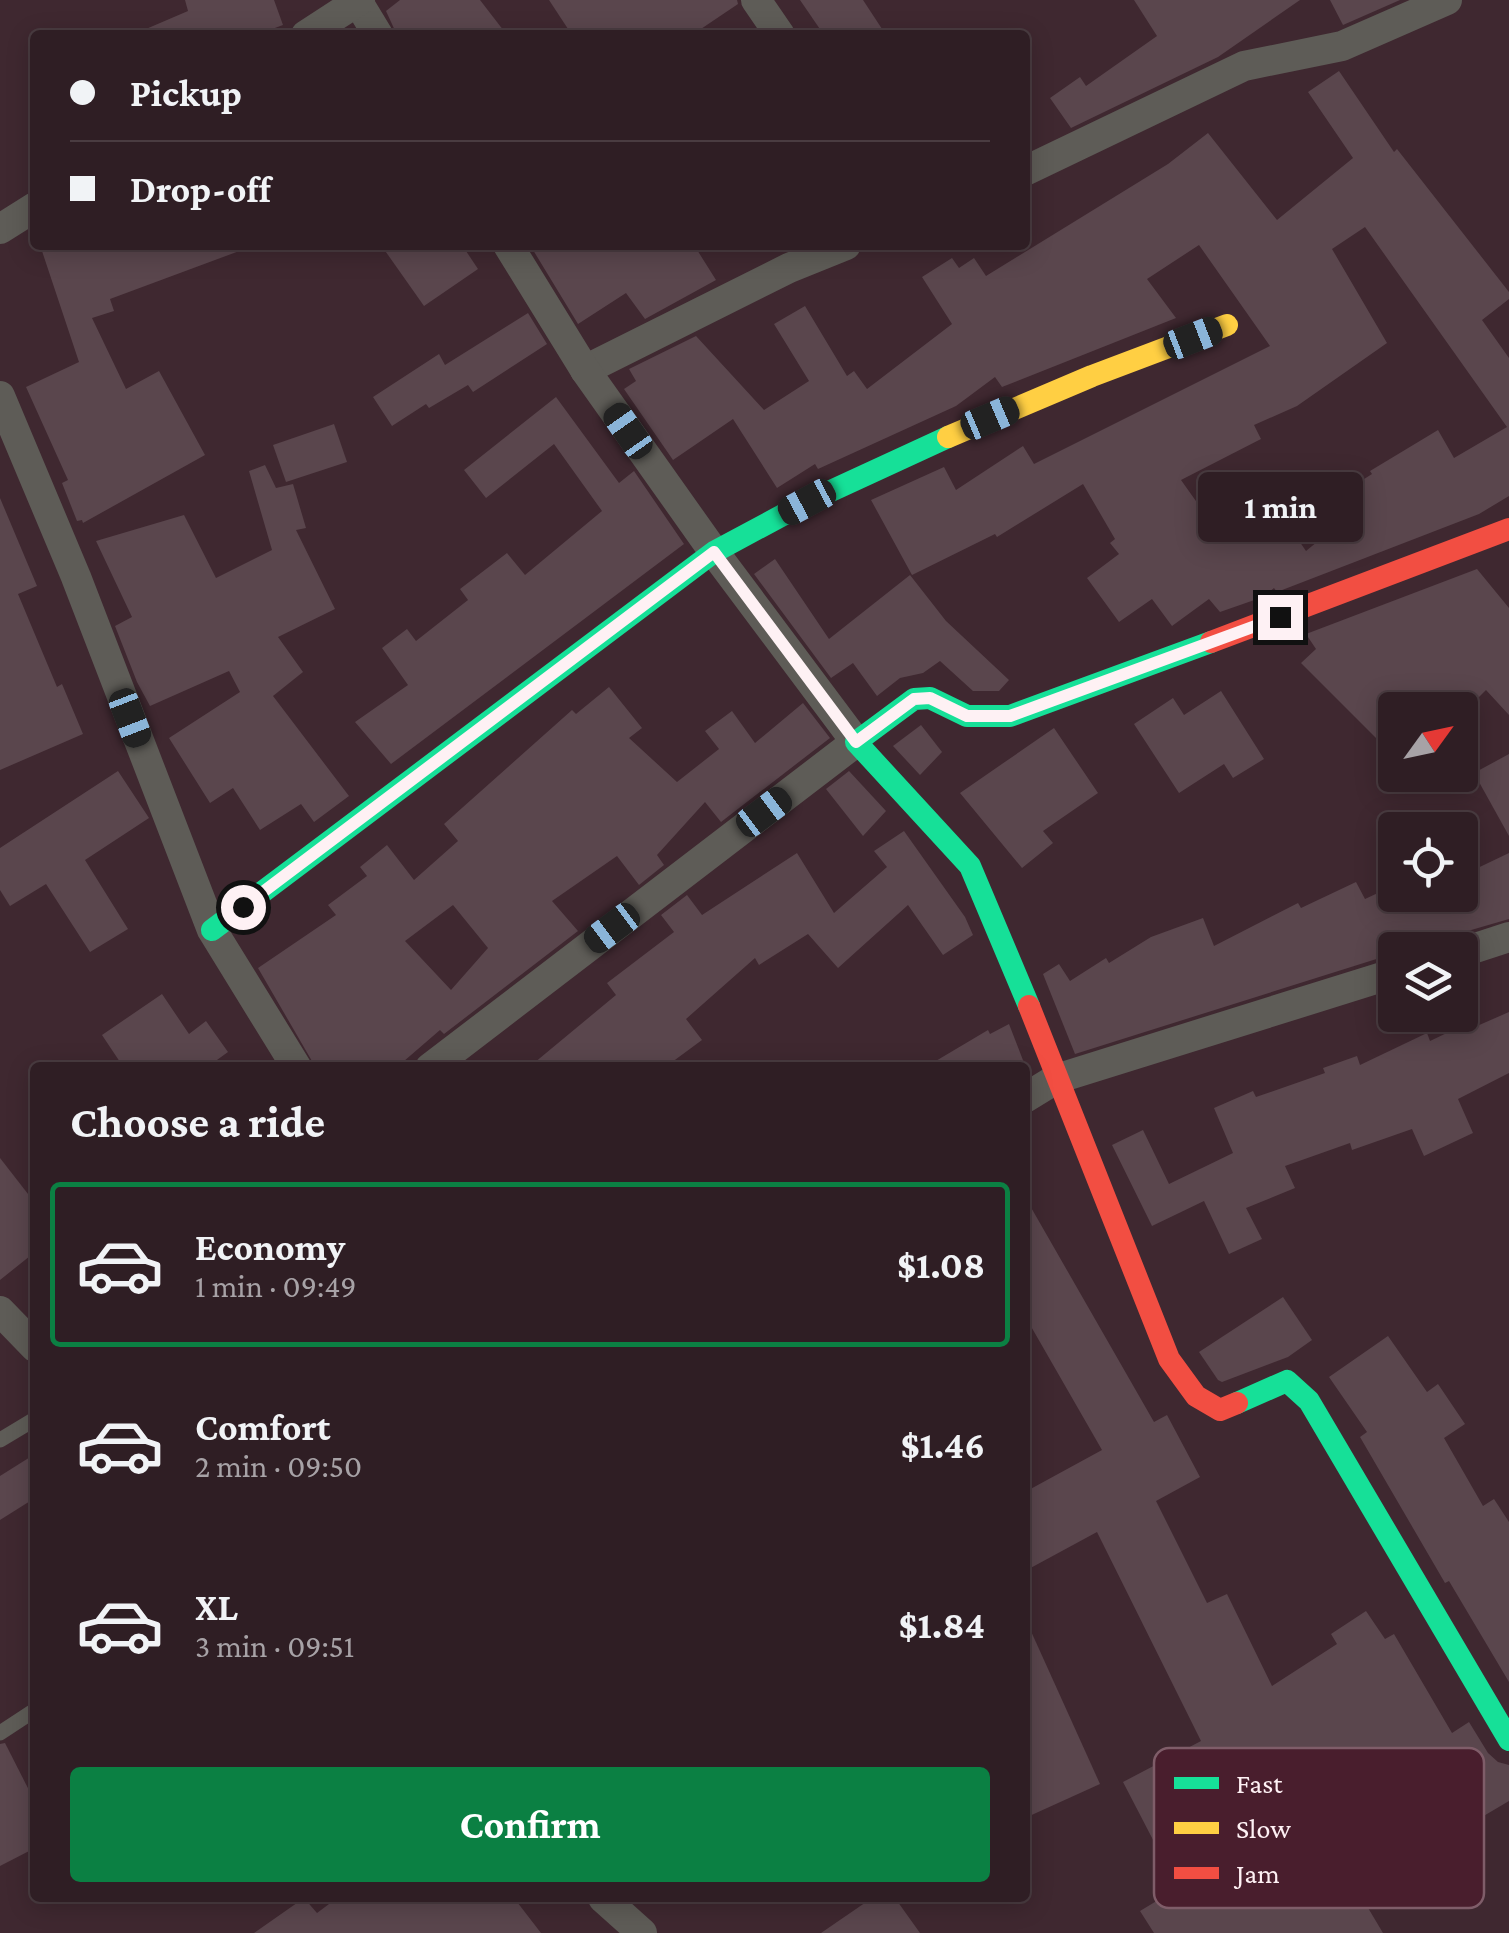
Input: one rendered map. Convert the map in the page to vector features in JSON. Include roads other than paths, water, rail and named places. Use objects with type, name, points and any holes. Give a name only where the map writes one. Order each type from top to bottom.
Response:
[{"type":"street","points":[[756,0],[777,30]]},
{"type":"street","points":[[1030,168],[1244,66],[1342,46],[1447,0]]},
{"type":"street","points":[[314,30],[359,1],[375,30]]},
{"type":"street","points":[[0,229],[30,210]]},
{"type":"street","points":[[511,250],[585,370],[714,552],[856,742],[970,866],[1169,1359],[1196,1396],[1220,1410],[1288,1381],[1309,1401],[1509,1740]]},
{"type":"street","points":[[585,370],[789,268],[834,250]]},
{"type":"street","points":[[212,930],[714,552],[807,502],[957,433],[1226,325]]},
{"type":"street","points":[[0,396],[76,577],[212,930],[293,1062]]},
{"type":"street","points":[[438,1062],[914,699],[930,698],[967,716],[1010,716],[1509,529]]},
{"type":"street","points":[[1478,947],[1509,937]]},
{"type":"street","points":[[1030,1095],[1056,1079],[1378,978]]},
{"type":"street","points":[[0,1311],[30,1342]]},
{"type":"street","points":[[607,1902],[642,1933]]},
{"type":"lane","points":[[0,1440],[30,1422]]},
{"type":"lane","points":[[0,1733],[30,1713]]}]
